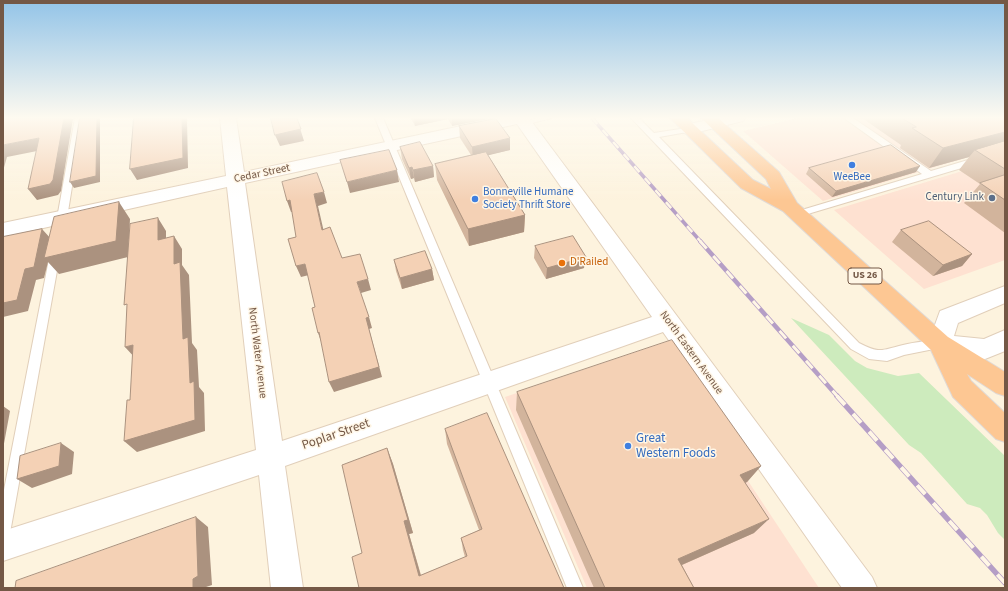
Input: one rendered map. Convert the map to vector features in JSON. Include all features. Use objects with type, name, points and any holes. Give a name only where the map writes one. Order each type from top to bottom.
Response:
[{"type":"highway","name":"US 26","points":[[707,146],[746,184],[794,210],[940,344],[1005,385]]},
{"type":"highway","name":"US 26","points":[[740,146],[773,176],[794,210]]},
{"type":"highway","name":"US 26","points":[[940,344],[962,389],[1005,430]]},
{"type":"street","name":"North Water Avenue","points":[[231,146],[287,588]]},
{"type":"street","name":"Cedar Street","points":[[3,230],[60,231],[235,180],[399,146]]},
{"type":"street","name":"North Eastern Avenue","points":[[541,146],[861,588]]},
{"type":"street","points":[[1005,294],[948,316],[940,344],[985,349],[1005,340]]},
{"type":"street","name":"Poplar Street","points":[[3,546],[271,458],[668,321]]},
{"type":"lane","points":[[3,533],[60,231],[74,146]]},
{"type":"lane","points":[[662,146],[855,346],[869,354],[887,356],[903,350],[940,344]]},
{"type":"lane","points":[[888,146],[930,175]]},
{"type":"lane","points":[[392,147],[575,588]]},
{"type":"lane","points":[[794,210],[930,175],[1005,152]]},
{"type":"shaded area","points":[[760,146],[1005,146],[823,201]]},
{"type":"shaded area","points":[[1005,158],[1005,260],[924,289],[834,210]]},
{"type":"shaded area","name":"Great Western Foods","points":[[658,345],[819,588],[587,588],[505,397]]},
{"type":"green space","points":[[791,318],[829,335],[855,361],[867,368],[898,376],[919,373],[1005,456],[1005,540],[998,533],[987,515],[980,508],[967,504],[921,453],[909,445]]},
{"type":"building","points":[[37,146],[59,146],[53,180],[50,184],[28,189]]},
{"type":"building","points":[[76,146],[97,146],[96,176],[70,182]]},
{"type":"building","points":[[132,146],[183,146],[183,158],[130,169]]},
{"type":"building","points":[[422,146],[433,166],[413,170],[412,167],[409,168],[400,147]]},
{"type":"building","points":[[889,146],[892,146],[920,166],[836,191],[809,168]]},
{"type":"building","points":[[939,146],[952,146],[943,148]]},
{"type":"building","points":[[990,146],[1005,146],[1005,169],[975,150]]},
{"type":"building","points":[[389,150],[397,170],[347,182],[340,160]]},
{"type":"building","name":"Bonneville Humane Society Thrift Store","points":[[486,152],[525,215],[468,229],[435,164]]},
{"type":"building","points":[[317,173],[324,192],[314,194],[322,230],[330,227],[342,258],[360,254],[368,279],[357,282],[369,317],[366,318],[379,367],[329,382],[319,332],[318,333],[312,308],[315,307],[305,264],[296,266],[288,239],[296,237],[290,200],[287,201],[282,182]]},
{"type":"building","points":[[1005,175],[1005,200],[980,183]]},
{"type":"building","points":[[119,202],[116,241],[44,258],[54,217]]},
{"type":"building","points":[[158,218],[158,240],[174,236],[174,264],[180,262],[183,339],[188,337],[190,383],[194,381],[195,420],[124,441],[127,400],[130,400],[133,345],[125,347],[127,304],[124,305],[130,224]]},
{"type":"building","points":[[929,221],[972,254],[943,265],[901,230]]},
{"type":"building","points":[[42,229],[34,267],[25,269],[17,300],[3,303],[3,237]]},
{"type":"building","points":[[573,236],[586,257],[547,268],[535,246]]},
{"type":"building","points":[[425,251],[432,269],[400,278],[394,260]]},
{"type":"building","name":"Great Western Foods","points":[[672,340],[761,466],[740,475],[769,519],[678,559],[694,588],[605,588],[517,392]]},
{"type":"building","points":[[487,413],[564,588],[359,588],[352,557],[362,553],[342,465],[387,448],[408,520],[404,521],[419,576],[467,556],[461,538],[482,529],[445,429]]},
{"type":"building","points":[[61,443],[59,466],[17,479],[20,456]]},
{"type":"building","points":[[196,517],[198,576],[193,579],[193,588],[15,588],[16,581]]},
{"type":"railway","points":[[616,146],[701,242]]},
{"type":"railway","points":[[700,241],[838,397]]},
{"type":"railway","points":[[837,396],[1005,583]]},
{"type":"place","name":"WeeBee","points":[[852,165]]},
{"type":"place","name":"Century Link","points":[[992,198]]},
{"type":"place","name":"Bonneville Humane Society Thrift Store","points":[[475,199]]},
{"type":"place","name":"D'Railed","points":[[562,263]]},
{"type":"place","name":"Great Western Foods","points":[[628,446]]}]
